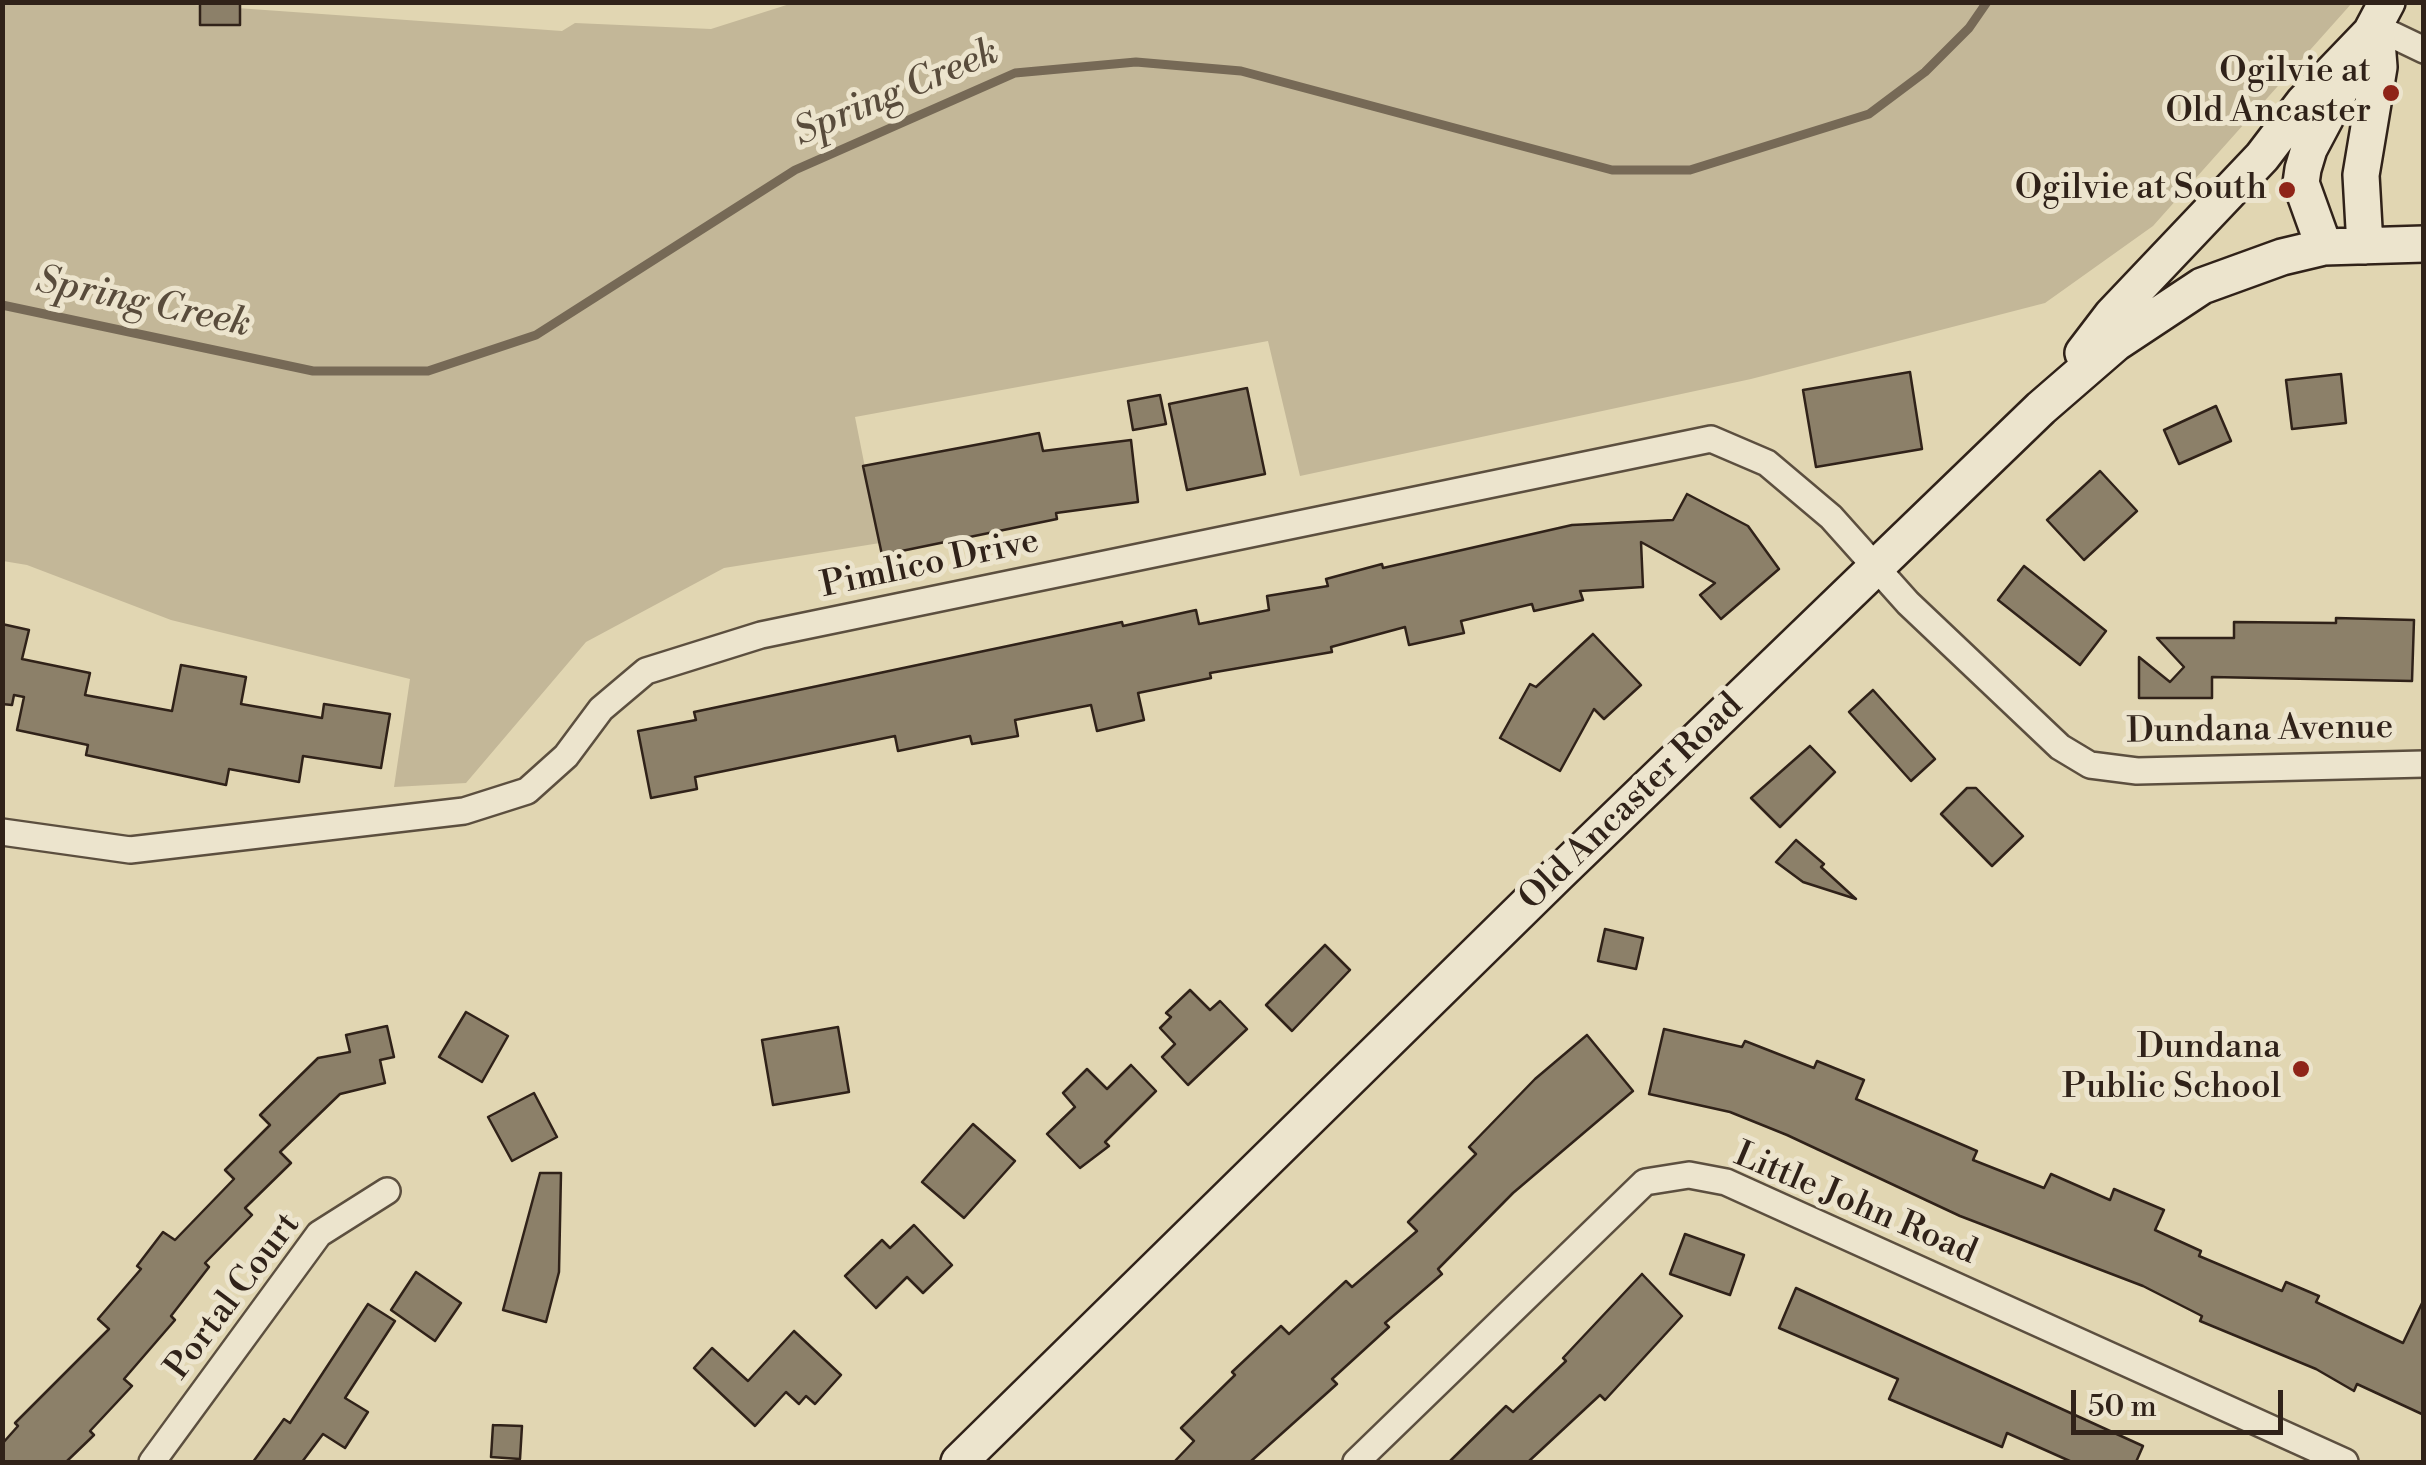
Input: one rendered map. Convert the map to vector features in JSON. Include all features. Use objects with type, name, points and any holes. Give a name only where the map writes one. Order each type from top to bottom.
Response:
[{"type":"street","points":[[2381,14],[2424,50]]},
{"type":"street","points":[[2365,246],[2361,176],[2366,121],[2379,67],[2381,14]]},
{"type":"street","points":[[2324,247],[2301,182],[2303,169],[2308,149],[2381,14]]},
{"type":"street","points":[[2041,408],[2112,315],[2262,157],[2381,14]]},
{"type":"street","name":"Old Ancaster Road","points":[[959,1462],[2041,408],[2116,343],[2202,286],[2324,247],[2424,244]]},
{"type":"street","name":"Pimlico Drive","points":[[2,832],[130,850],[464,811],[527,791],[566,756],[602,708],[646,671],[761,635],[1711,439],[1767,463],[1832,517],[1876,568]]},
{"type":"street","name":"Dundana Avenue","points":[[1876,568],[2060,747],[2090,765],[2137,771],[2424,764]]},
{"type":"street","name":"Little John Road","points":[[1356,1462],[1645,1182],[1689,1175],[1726,1182],[2340,1462]]},
{"type":"street","name":"Portal Court","points":[[152,1462],[319,1234],[387,1191]]},
{"type":"shaded area","points":[[796,2],[2352,3],[2153,226],[2045,303],[1751,379],[1300,476],[1268,341],[855,417],[880,543],[724,568],[586,642],[466,783],[394,787],[410,679],[171,620],[27,565],[3,561],[2,3],[166,3],[562,31],[575,23],[711,29]]},
{"type":"building","points":[[200,2],[240,2],[240,25],[200,25]]},
{"type":"building","points":[[1910,372],[1922,449],[1816,467],[1803,390]]},
{"type":"building","points":[[2341,374],[2346,423],[2292,429],[2286,380]]},
{"type":"building","points":[[1247,388],[1265,474],[1187,490],[1169,404]]},
{"type":"building","points":[[1160,395],[1166,424],[1133,430],[1128,401]]},
{"type":"building","points":[[2216,406],[2231,441],[2179,464],[2164,430]]},
{"type":"building","points":[[1039,433],[1043,451],[1131,440],[1138,502],[1056,513],[1057,519],[882,555],[863,466]]},
{"type":"building","points":[[2100,471],[2137,511],[2084,560],[2047,520]]},
{"type":"building","points":[[1687,494],[1748,526],[1779,569],[1721,619],[1700,595],[1715,583],[1641,542],[1643,587],[1580,591],[1583,600],[1534,611],[1532,604],[1461,621],[1464,633],[1409,645],[1405,627],[1331,647],[1332,652],[1210,673],[1211,678],[1138,693],[1144,720],[1097,731],[1091,705],[1015,720],[1018,736],[972,744],[970,736],[898,751],[895,736],[695,777],[697,789],[651,798],[638,731],[696,720],[694,712],[1122,622],[1123,626],[1196,610],[1199,624],[1269,610],[1267,596],[1328,586],[1326,579],[1382,564],[1383,568],[1572,525],[1673,520]]},
{"type":"building","points":[[2024,566],[2106,631],[2080,665],[1998,600]]},
{"type":"building","points":[[2336,618],[2414,620],[2412,681],[2212,677],[2212,698],[2139,698],[2139,657],[2170,682],[2184,667],[2157,638],[2234,638],[2234,622],[2336,623]]},
{"type":"building","points":[[2,624],[29,630],[22,659],[90,673],[85,695],[172,711],[181,665],[246,677],[241,704],[322,718],[324,704],[390,714],[381,768],[303,756],[299,782],[229,769],[226,785],[86,755],[88,745],[17,730],[24,697],[14,695],[12,705],[2,704]]},
{"type":"building","points":[[1593,634],[1641,685],[1604,719],[1594,709],[1560,771],[1500,738],[1530,684],[1536,687]]},
{"type":"building","points":[[1873,690],[1935,759],[1911,781],[1849,712]]},
{"type":"building","points":[[1810,746],[1835,772],[1780,827],[1751,798]]},
{"type":"building","points":[[1967,788],[1976,788],[2023,836],[1992,866],[1941,814]]},
{"type":"building","points":[[1796,840],[1856,899],[1803,882],[1776,862]]},
{"type":"building","points":[[1605,929],[1643,938],[1636,969],[1598,961]]},
{"type":"building","points":[[1325,945],[1350,970],[1292,1031],[1266,1005]]},
{"type":"building","points":[[1190,990],[1210,1010],[1220,1001],[1247,1029],[1188,1085],[1162,1057],[1175,1044],[1160,1028],[1171,1017],[1166,1013]]},
{"type":"building","points":[[466,1012],[508,1036],[482,1082],[439,1057]]},
{"type":"building","points":[[387,1026],[394,1057],[380,1060],[385,1083],[340,1094],[280,1152],[291,1163],[245,1208],[252,1215],[205,1263],[209,1267],[171,1316],[175,1320],[124,1379],[132,1386],[90,1431],[94,1435],[66,1462],[2,1462],[2,1444],[18,1426],[15,1423],[109,1329],[98,1319],[141,1269],[137,1266],[163,1232],[175,1240],[234,1179],[225,1170],[270,1125],[260,1115],[318,1058],[350,1052],[346,1035]]},
{"type":"building","points":[[838,1027],[849,1092],[773,1105],[762,1040]]},
{"type":"building","points":[[1664,1029],[1742,1047],[1745,1041],[1814,1068],[1817,1061],[1864,1080],[1856,1099],[1977,1151],[1973,1160],[2044,1188],[2051,1174],[2110,1200],[2114,1189],[2164,1210],[2155,1230],[2201,1251],[2199,1256],[2282,1291],[2286,1282],[2319,1296],[2316,1302],[2403,1343],[2424,1299],[2424,1415],[2357,1384],[2354,1391],[2316,1369],[2200,1321],[2202,1316],[2143,1286],[1960,1216],[1787,1135],[1730,1112],[1649,1094]]},
{"type":"building","points":[[1587,1035],[1633,1091],[1513,1193],[1438,1269],[1442,1274],[1385,1323],[1389,1327],[1332,1379],[1337,1384],[1250,1462],[1174,1462],[1194,1441],[1181,1428],[1235,1375],[1232,1372],[1281,1326],[1289,1334],[1346,1281],[1352,1287],[1417,1231],[1408,1222],[1476,1154],[1469,1147],[1535,1079]]},
{"type":"building","points":[[1131,1065],[1156,1091],[1105,1142],[1109,1146],[1080,1168],[1047,1134],[1075,1107],[1063,1093],[1087,1069],[1107,1089]]},
{"type":"building","points":[[534,1093],[557,1137],[512,1161],[488,1117]]},
{"type":"building","points":[[973,1124],[1015,1161],[964,1218],[922,1182]]},
{"type":"building","points":[[540,1173],[561,1173],[559,1272],[546,1322],[503,1310]]},
{"type":"building","points":[[914,1225],[952,1265],[923,1293],[907,1277],[876,1308],[845,1276],[882,1240],[890,1248]]},
{"type":"building","points":[[1685,1234],[1744,1255],[1730,1295],[1670,1274]]},
{"type":"building","points":[[416,1272],[461,1303],[435,1341],[391,1310]]},
{"type":"building","points":[[1642,1274],[1682,1316],[1605,1400],[1600,1395],[1528,1462],[1449,1462],[1506,1406],[1513,1412],[1566,1361],[1563,1358]]},
{"type":"building","points":[[1796,1288],[2143,1446],[2136,1462],[2072,1462],[2007,1433],[2002,1447],[1889,1399],[1898,1379],[1779,1328]]},
{"type":"building","points":[[368,1304],[395,1321],[345,1398],[368,1412],[345,1448],[323,1434],[302,1462],[253,1462],[284,1419],[290,1423]]},
{"type":"building","points":[[794,1331],[841,1375],[815,1404],[806,1396],[799,1404],[786,1392],[755,1426],[694,1368],[712,1348],[748,1381]]},
{"type":"building","points":[[493,1425],[522,1426],[520,1459],[491,1457]]},
{"type":"waterway","name":"Spring Creek","points":[[2,305],[313,371],[428,371],[536,335],[795,170],[1015,73],[1136,62],[1241,71],[1612,170],[1690,170],[1869,114],[1925,72],[1969,28],[1987,2]]},
{"type":"place","name":"Ogilvie at Old Ancaster","points":[[2391,93]]},
{"type":"place","name":"Ogilvie at South","points":[[2287,190]]},
{"type":"place","name":"Dundana Public School","points":[[2301,1069]]}]
